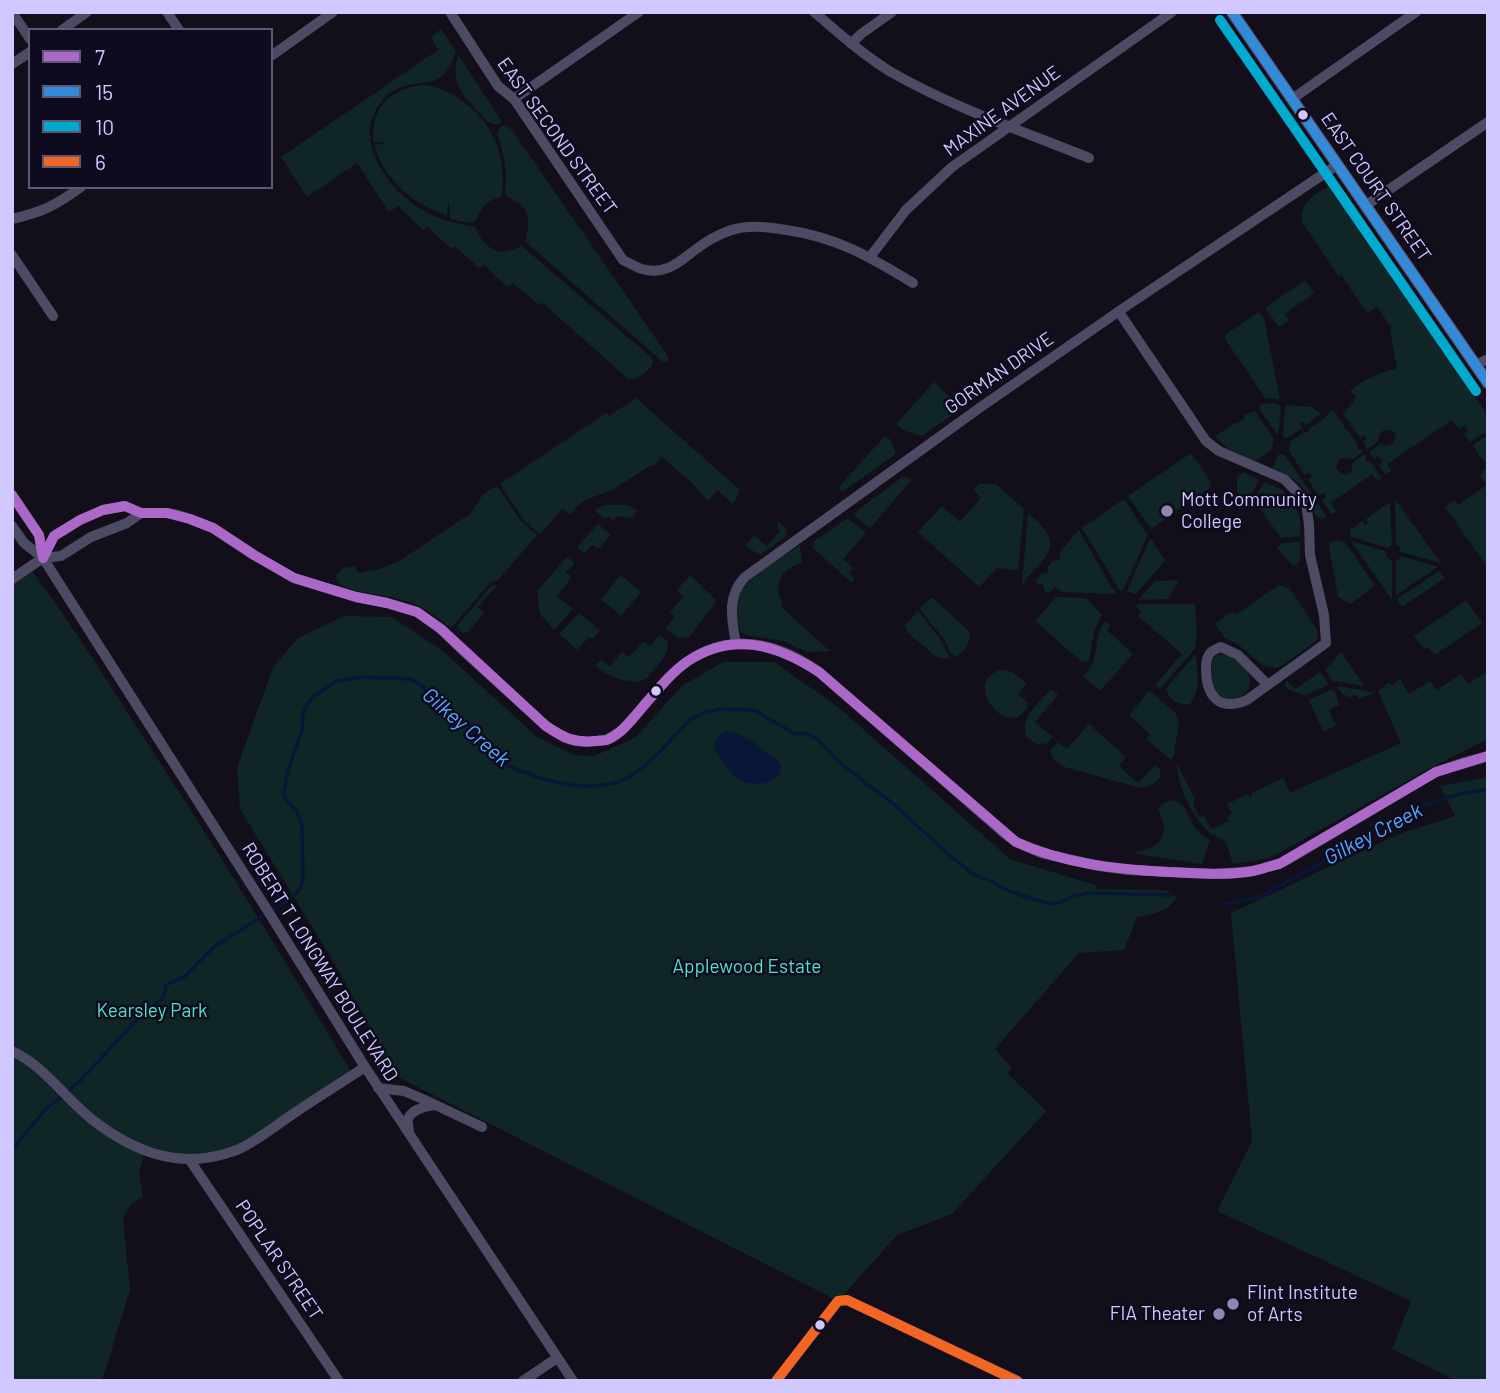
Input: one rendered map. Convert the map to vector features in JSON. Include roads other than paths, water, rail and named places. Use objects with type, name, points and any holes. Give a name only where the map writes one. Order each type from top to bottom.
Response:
[{"type":"main road","name":"EAST COURT STREET","points":[[1232,12],[1488,383]]},
{"type":"street","points":[[12,12],[28,36]]},
{"type":"street","points":[[65,28],[87,12]]},
{"type":"street","points":[[167,12],[178,28]]},
{"type":"street","points":[[273,55],[333,12]]},
{"type":"street","name":"EAST SECOND STREET","points":[[450,12],[498,86],[514,99],[623,260],[644,270],[663,270],[680,263],[700,246],[722,233],[747,227],[800,232],[834,240],[870,257]]},
{"type":"street","points":[[514,99],[639,12]]},
{"type":"street","points":[[814,12],[851,44],[890,71],[967,111],[1089,158]]},
{"type":"street","points":[[851,44],[892,12]]},
{"type":"street","name":"MAXINE AVENUE","points":[[870,257],[906,211],[952,167],[1172,12]]},
{"type":"street","points":[[1292,99],[1416,12]]},
{"type":"street","points":[[12,64],[28,53]]},
{"type":"street","points":[[1365,206],[1488,122]]},
{"type":"street","name":"GORMAN DRIVE","points":[[736,644],[731,607],[737,588],[746,578],[944,433],[1337,165]]},
{"type":"street","points":[[12,219],[41,212],[78,189]]},
{"type":"street","points":[[12,255],[53,316]]},
{"type":"street","points":[[870,257],[913,283]]},
{"type":"street","points":[[1119,312],[1206,441],[1219,451],[1284,479],[1306,503],[1310,555],[1324,615],[1326,643],[1247,700],[1236,705],[1225,704],[1212,697],[1206,662],[1211,652],[1221,647],[1238,655],[1267,684]]},
{"type":"street","points":[[1475,365],[1488,359]]},
{"type":"street","name":"ROBERT T LONGWAY BOULEVARD","points":[[12,495],[39,535],[43,558]]},
{"type":"street","points":[[43,558],[54,536],[93,514],[125,506],[141,513],[178,514],[224,534],[294,578],[417,612],[441,629],[546,726],[575,741],[596,742],[613,736],[628,724],[678,668],[698,655],[736,644],[767,646],[807,663],[1016,842],[1041,853],[1118,869],[1214,874],[1268,867],[1289,859],[1436,772],[1488,756]]},
{"type":"street","points":[[12,579],[43,558],[61,556],[91,537],[128,523],[141,513]]},
{"type":"street","name":"ROBERT T LONGWAY BOULEVARD","points":[[12,526],[24,543],[43,558],[378,1088],[573,1381]]},
{"type":"street","points":[[12,1051],[37,1066],[84,1114],[108,1131],[145,1152],[189,1159],[210,1158],[236,1151],[365,1067]]},
{"type":"street","points":[[378,1088],[404,1091],[482,1127]]},
{"type":"street","points":[[409,1135],[408,1119],[414,1112],[435,1104]]},
{"type":"street","name":"POPLAR STREET","points":[[189,1159],[339,1381]]},
{"type":"street","points":[[776,1381],[838,1301],[847,1300],[1018,1381]]},
{"type":"street","points":[[523,1381],[557,1357]]},
{"type":"water","points":[[728,731],[754,742],[778,760],[781,767],[779,776],[770,781],[753,784],[731,773],[715,746],[717,738]]},
{"type":"waterway","name":"Gilkey Creek","points":[[12,1150],[45,1110],[79,1082],[145,1011],[161,1000],[166,985],[185,976],[214,947],[291,898],[301,887],[302,824],[297,812],[284,797],[284,791],[302,730],[303,713],[311,699],[336,681],[362,677],[411,679],[422,686],[440,706],[469,726],[491,753],[513,768],[570,785],[611,784],[630,777],[663,749],[689,720],[703,713],[720,709],[754,710],[795,734],[807,733],[818,740],[842,765],[896,806],[950,856],[973,874],[1011,892],[1050,904],[1089,893],[1170,895]]},
{"type":"waterway","name":"Gilkey Creek","points":[[1225,904],[1259,897],[1417,807],[1488,789]]},
{"type":"place","name":"Mott Community College","points":[[1167,511]]},
{"type":"place","name":"Flint Institute of Arts","points":[[1233,1304]]},
{"type":"place","name":"FIA Theater","points":[[1219,1314]]},
{"type":"park label","name":"Applewood Estate","points":[[747,967]]},
{"type":"park label","name":"Kearsley Park","points":[[152,1011]]}]
